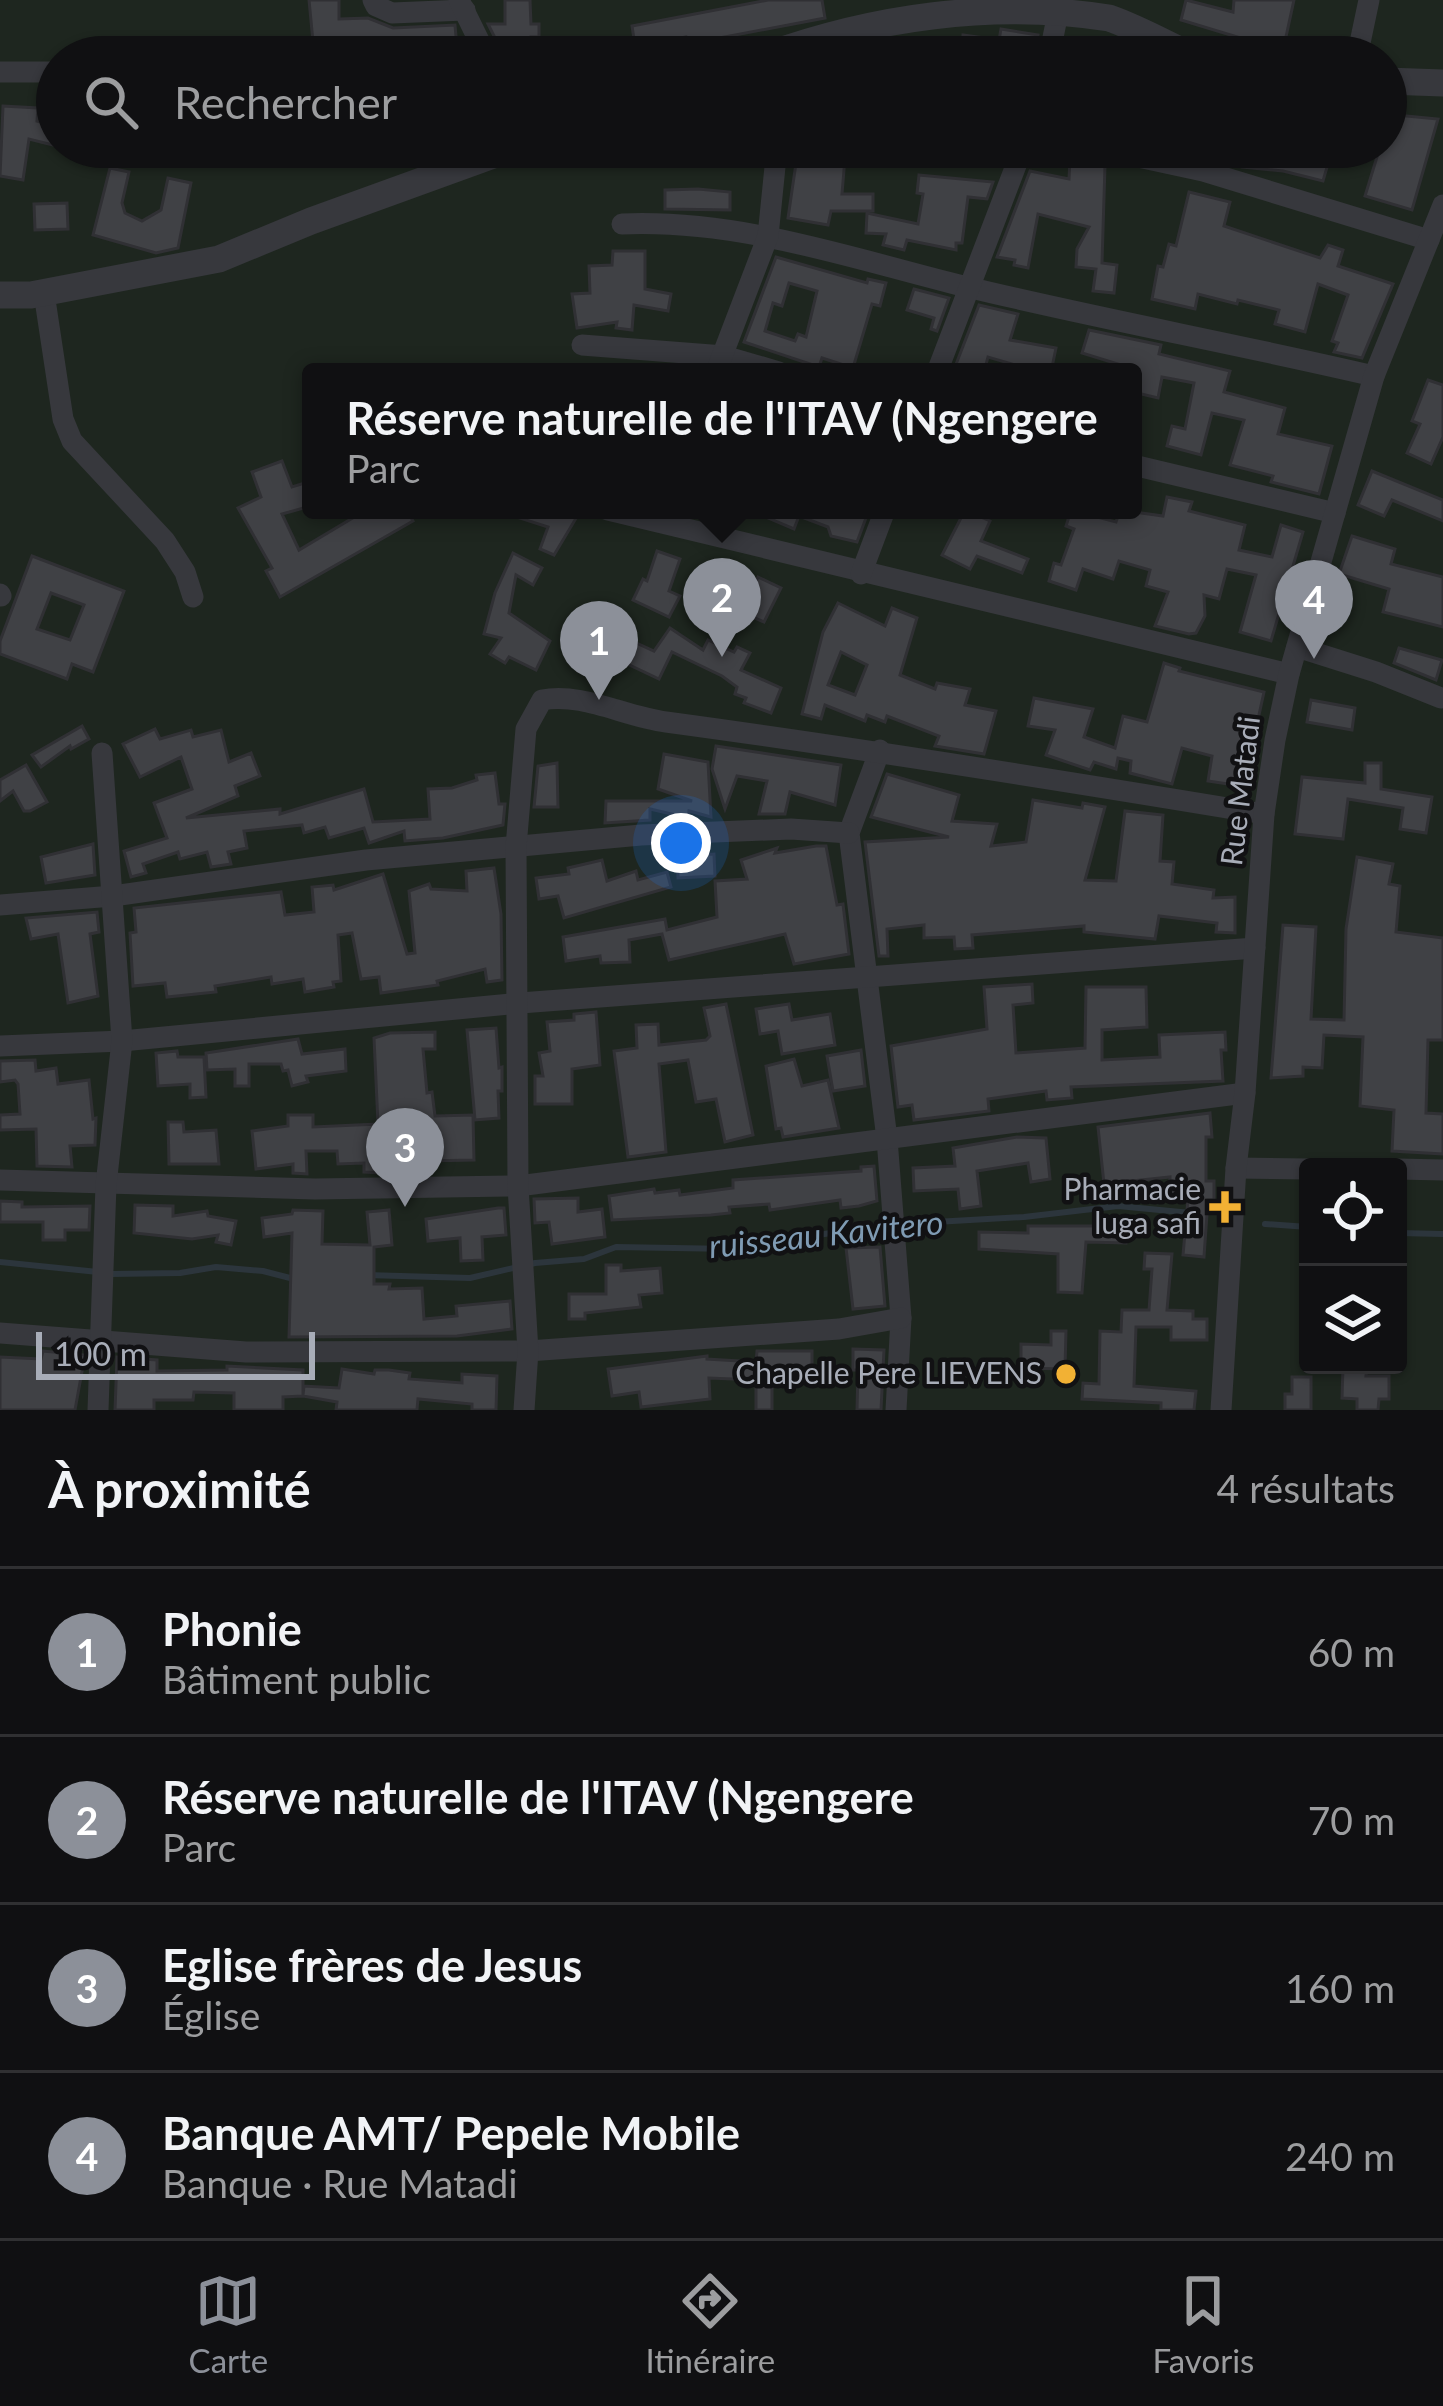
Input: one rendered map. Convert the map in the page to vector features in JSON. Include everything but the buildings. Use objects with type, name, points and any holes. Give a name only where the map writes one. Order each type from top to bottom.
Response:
[{"type":"street","points":[[373,0],[392,13],[462,5],[477,36]]},
{"type":"street","points":[[835,36],[930,6],[992,0],[1047,4],[1107,17],[1148,36]]},
{"type":"street","points":[[1361,36],[1369,0]]},
{"type":"street","points":[[1047,4],[1048,36]]},
{"type":"street","points":[[0,73],[36,72]]},
{"type":"street","points":[[1407,82],[1443,83]]},
{"type":"street","points":[[0,296],[219,260],[456,168]]},
{"type":"street","points":[[720,363],[768,236],[775,168]]},
{"type":"street","points":[[940,363],[1015,168]]},
{"type":"street","points":[[1189,168],[1430,239]]},
{"type":"street","name":"Rue Matadi","points":[[1221,1410],[1264,814],[1289,674],[1374,376],[1443,205]]},
{"type":"street","points":[[622,224],[672,222],[768,236],[967,287],[1374,376]]},
{"type":"street","points":[[44,292],[63,419],[71,441],[165,541],[185,572],[193,597]]},
{"type":"street","points":[[582,345],[713,363]]},
{"type":"street","points":[[1142,467],[1335,513]]},
{"type":"street","points":[[661,519],[861,574],[1289,674]]},
{"type":"street","points":[[861,574],[882,519]]},
{"type":"street","points":[[1297,647],[1441,698]]},
{"type":"street","points":[[524,1410],[528,1351],[518,1186],[520,1003],[515,848],[526,730],[542,700],[562,696],[633,718],[880,750],[1264,814]]},
{"type":"street","points":[[880,750],[849,833],[887,1138],[901,1318],[896,1410]]},
{"type":"street","points":[[98,1410],[106,1185],[122,1041],[102,753]]},
{"type":"street","points":[[0,905],[113,896],[367,860],[641,836],[791,829],[849,833]]},
{"type":"street","points":[[0,1046],[122,1041],[520,1003],[1255,948]]},
{"type":"street","points":[[0,1180],[315,1189],[518,1186],[1245,1094]]},
{"type":"street","points":[[1236,1168],[1299,1169]]},
{"type":"street","points":[[1407,1169],[1443,1170]]},
{"type":"street","points":[[0,1333],[246,1352],[528,1351],[839,1329],[901,1318]]},
{"type":"shaded area","points":[[0,0],[1443,0],[1443,1410],[0,1410]]},
{"type":"waterway","name":"ruisseau Kavitero","points":[[900,1224],[1118,1206],[1191,1213]]},
{"type":"waterway","name":"ruisseau Kavitero","points":[[366,1275],[470,1278],[535,1263],[584,1259],[616,1247],[732,1249],[886,1224]]},
{"type":"waterway","name":"ruisseau Kavitero","points":[[1265,1224],[1299,1226]]},
{"type":"waterway","name":"ruisseau Kavitero","points":[[1407,1233],[1443,1234]]},
{"type":"waterway","name":"ruisseau Kavitero","points":[[0,1262],[98,1272]]},
{"type":"waterway","name":"ruisseau Kavitero","points":[[111,1274],[216,1267],[294,1279]]},
{"type":"place","name":"Réserve naturelle de l'ITAV (Ngengere","points":[[722,657]]},
{"type":"place","name":"Banque AMT/ Pepele Mobile","points":[[1314,659]]},
{"type":"place","name":"Phonie","points":[[599,700]]},
{"type":"place","name":"Eglise frères de Jesus","points":[[405,1207]]},
{"type":"place","name":"Pharmacie luga safi","points":[[1225,1207]]},
{"type":"place","name":"Chapelle Pere LIEVENS","points":[[1066,1374]]}]
